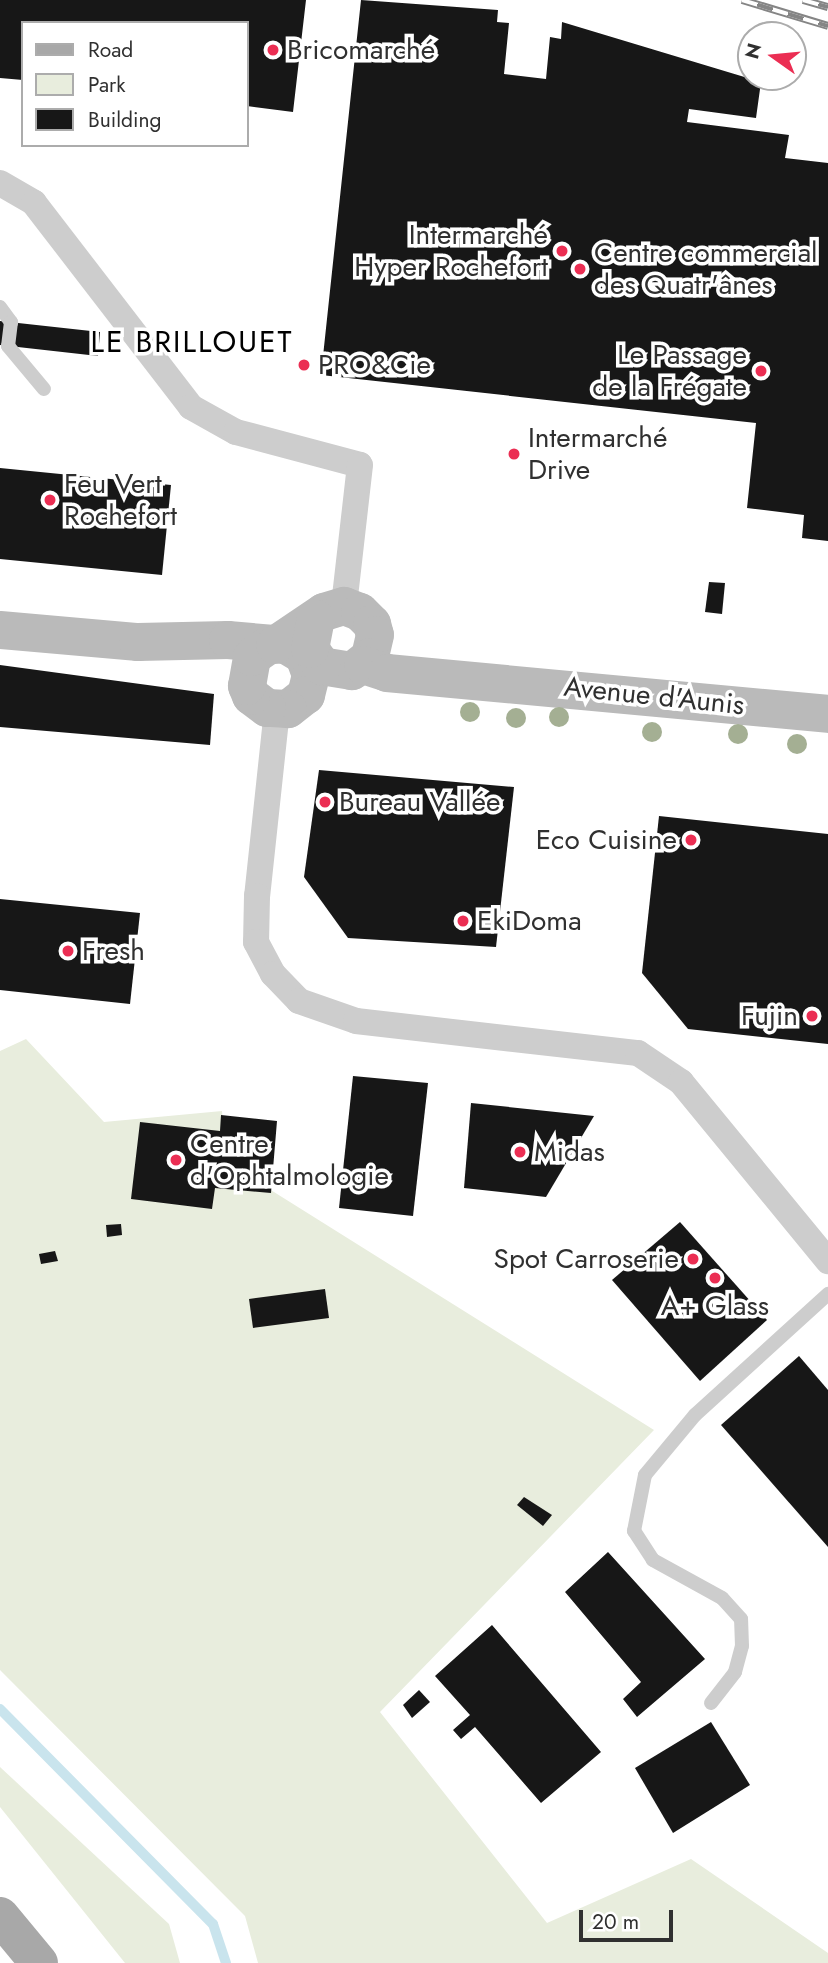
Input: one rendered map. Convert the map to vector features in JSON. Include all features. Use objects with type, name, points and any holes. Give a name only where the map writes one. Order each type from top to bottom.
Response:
[{"type":"main road","points":[[138,642],[225,671],[247,686],[258,703],[291,703],[357,668],[374,646],[344,617],[272,645],[252,657],[247,686]]},
{"type":"main road","name":"Avenue d'Aunis","points":[[480,679],[395,648],[344,617],[309,639],[315,658],[331,671],[357,668],[828,714]]},
{"type":"main road","points":[[0,630],[138,642],[228,640],[296,649],[309,665],[291,703]]},
{"type":"main road","points":[[0,1916],[39,1963]]},
{"type":"street","points":[[0,183],[34,203],[191,407],[236,432],[360,465],[344,617]]},
{"type":"street","points":[[291,703],[257,896],[257,942],[273,974],[299,1001],[356,1021],[638,1053],[681,1082],[828,1261]]},
{"type":"lane","points":[[0,307],[11,322],[8,346],[44,389]]},
{"type":"lane","points":[[711,1703],[735,1672],[743,1646],[741,1619],[723,1598],[653,1560],[634,1531],[645,1475],[695,1415],[828,1294]]},
{"type":"green space","points":[[26,1039],[104,1122],[222,1111],[226,1162],[654,1430],[380,1712],[547,1923],[691,1859],[828,1953],[828,1963],[258,1963],[245,1916],[0,1670],[0,1051]]},
{"type":"green space","points":[[0,1767],[169,1924],[180,1963],[125,1963],[0,1807]]},
{"type":"building","name":"Bricomarché","points":[[0,0],[306,0],[293,112],[248,106],[248,21],[21,21],[21,80],[0,78]]},
{"type":"building","name":"Centre commercial des Quatr'ânes","points":[[361,0],[498,10],[497,22],[509,23],[504,74],[546,79],[550,37],[561,39],[562,22],[737,75],[737,91],[760,91],[756,118],[689,109],[687,122],[789,135],[785,158],[828,163],[828,541],[802,538],[804,515],[747,508],[756,423],[321,375]]},
{"type":"building","points":[[0,321],[100,332],[98,356],[0,345]]},
{"type":"building","points":[[0,468],[171,485],[162,575],[0,559]]},
{"type":"building","points":[[709,582],[725,583],[722,614],[705,612]]},
{"type":"building","points":[[0,665],[214,694],[210,745],[0,727]]},
{"type":"building","points":[[319,770],[514,787],[496,947],[348,938],[304,877]]},
{"type":"building","points":[[659,816],[828,834],[828,1044],[688,1029],[642,973]]},
{"type":"building","name":"Fresh","points":[[0,899],[140,913],[130,1004],[0,990]]},
{"type":"building","points":[[353,1076],[428,1083],[413,1216],[339,1208]]},
{"type":"building","name":"Midas","points":[[471,1103],[594,1116],[546,1197],[464,1188]]},
{"type":"building","name":"Centre d'Ophtalmologie","points":[[221,1115],[277,1121],[271,1193],[215,1188],[212,1209],[131,1199],[140,1122],[220,1131]]},
{"type":"building","points":[[680,1222],[767,1320],[700,1381],[612,1280]]},
{"type":"building","points":[[121,1224],[122,1235],[107,1237],[106,1225]]},
{"type":"building","points":[[55,1251],[58,1261],[41,1264],[39,1254]]},
{"type":"building","points":[[325,1289],[329,1318],[253,1328],[249,1299]]},
{"type":"building","points":[[799,1356],[828,1390],[828,1547],[721,1425]]},
{"type":"building","points":[[524,1497],[552,1515],[543,1526],[517,1505]]},
{"type":"building","points":[[608,1552],[705,1659],[637,1717],[623,1699],[641,1682],[565,1592]]},
{"type":"building","points":[[492,1625],[601,1752],[541,1803],[475,1727],[461,1739],[453,1730],[470,1715],[435,1676]]},
{"type":"building","points":[[419,1690],[430,1702],[412,1718],[403,1705]]},
{"type":"building","points":[[711,1722],[750,1785],[673,1833],[635,1768]]},
{"type":"waterway","points":[[0,1709],[213,1924],[226,1963]]},
{"type":"railway","points":[[742,0],[828,26]]},
{"type":"railway","points":[[803,0],[828,7]]},
{"type":"place","name":"Bricomarché","points":[[273,50]]},
{"type":"place","name":"Intermarché Hyper Rochefort","points":[[562,251]]},
{"type":"place","name":"Centre commercial des Quatr'ânes","points":[[580,269]]},
{"type":"place","name":"PRO&Cie","points":[[304,365]]},
{"type":"place","name":"Le Passage de la Frégate","points":[[761,371]]},
{"type":"place","name":"Intermarché Drive","points":[[514,454]]},
{"type":"place","name":"Feu Vert Rochefort","points":[[50,500]]},
{"type":"place","name":"Bureau Vallée","points":[[325,802]]},
{"type":"place","name":"Eco Cuisine","points":[[691,840]]},
{"type":"place","name":"EkiDoma","points":[[463,921]]},
{"type":"place","name":"Fresh","points":[[68,951]]},
{"type":"place","name":"Fujin","points":[[812,1016]]},
{"type":"place","name":"Midas","points":[[520,1152]]},
{"type":"place","name":"Centre d'Ophtalmologie","points":[[176,1160]]},
{"type":"place","name":"Spot Carroserie","points":[[693,1259]]},
{"type":"place","name":"A+ Glass","points":[[715,1278]]},
{"type":"district","name":"LE BRILLOUET","points":[[192,342]]}]
